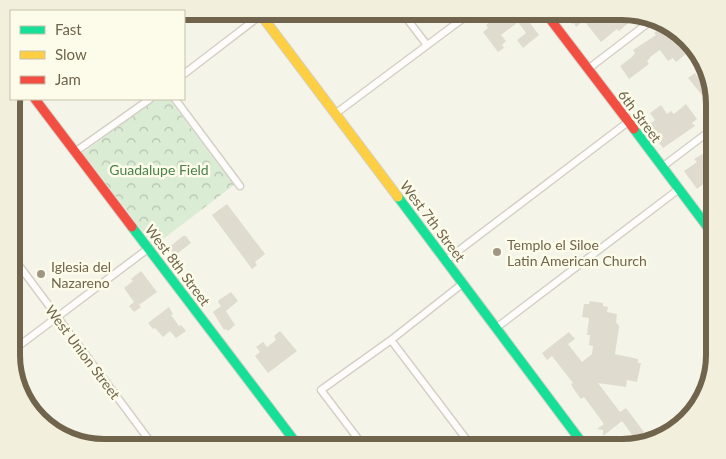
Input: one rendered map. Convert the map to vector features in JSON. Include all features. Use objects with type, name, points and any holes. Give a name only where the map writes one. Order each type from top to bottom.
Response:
[{"type":"street","points":[[185,73],[251,20]]},
{"type":"street","name":"West 7th Street","points":[[265,20],[579,439]]},
{"type":"street","points":[[408,20],[427,45]]},
{"type":"street","points":[[335,114],[461,20]]},
{"type":"street","name":"6th Street","points":[[551,20],[706,226]]},
{"type":"street","points":[[588,69],[647,24]]},
{"type":"street","name":"West 8th Street","points":[[36,100],[293,439]]},
{"type":"street","points":[[75,152],[149,100]]},
{"type":"street","points":[[176,100],[240,186]]},
{"type":"street","points":[[445,260],[628,122]]},
{"type":"street","points":[[662,167],[706,133]]},
{"type":"street","points":[[496,328],[679,189]]},
{"type":"street","points":[[20,345],[149,248]]},
{"type":"street","name":"West Union Street","points":[[20,267],[148,439]]},
{"type":"street","points":[[358,439],[321,390],[391,340],[462,284]]},
{"type":"street","points":[[391,340],[467,439]]},
{"type":"green space","name":"Guadalupe Field","points":[[154,100],[170,100],[234,185],[154,246],[83,153]]},
{"type":"building","points":[[492,20],[528,20],[539,35],[523,48],[517,40],[526,33],[518,22],[501,35],[506,41],[502,45],[504,48],[498,52],[483,32],[488,28],[486,25]]},
{"type":"building","points":[[569,20],[581,20],[582,22],[576,27],[574,23],[572,24]]},
{"type":"building","points":[[588,20],[631,21],[601,42],[585,22]]},
{"type":"building","points":[[659,29],[669,34],[688,52],[676,62],[673,58],[668,61],[660,50],[650,57],[647,61],[649,64],[629,79],[620,66],[632,57],[635,53],[633,50],[656,35],[654,33]]},
{"type":"building","points":[[695,73],[703,84],[706,100],[688,78]]},
{"type":"building","points":[[686,104],[697,119],[692,123],[695,126],[663,148],[657,140],[660,137],[650,124],[655,120],[650,113],[661,105],[667,114],[671,111],[674,114]]},
{"type":"building","points":[[706,152],[706,173],[703,175],[706,182],[697,189],[684,171],[697,162],[694,159]]},
{"type":"building","points":[[227,204],[265,254],[255,262],[257,265],[252,269],[212,215]]},
{"type":"building","points":[[183,236],[186,236],[191,243],[178,253],[171,255],[167,251],[168,248]]},
{"type":"building","points":[[141,271],[157,292],[139,305],[141,307],[134,312],[129,306],[134,302],[124,288]]},
{"type":"building","points":[[231,292],[238,301],[226,311],[235,325],[228,331],[224,330],[213,312],[221,306],[218,302],[219,300]]},
{"type":"building","points":[[590,301],[603,303],[603,306],[608,307],[607,312],[617,314],[616,323],[619,327],[615,354],[638,359],[638,363],[641,363],[637,382],[627,380],[626,387],[598,383],[620,412],[626,408],[644,432],[637,437],[634,438],[622,421],[603,436],[603,430],[597,429],[604,424],[584,397],[581,399],[571,384],[573,383],[552,356],[547,360],[542,353],[569,332],[575,339],[568,344],[582,362],[592,354],[593,346],[589,345],[590,335],[587,335],[589,318],[582,317],[584,304],[589,304]]},
{"type":"building","points":[[169,307],[173,314],[171,315],[179,326],[181,325],[186,331],[176,338],[170,331],[163,337],[148,323]]},
{"type":"building","points":[[280,331],[297,351],[268,373],[255,356],[260,352],[256,347],[263,342],[267,347],[276,340],[274,336]]},
{"type":"traffic: fast","points":[[634,129],[706,225]]},
{"type":"traffic: fast","points":[[398,197],[579,439]]},
{"type":"traffic: fast","points":[[132,227],[293,439]]},
{"type":"traffic: slow","points":[[265,20],[398,197]]},
{"type":"traffic: jam","points":[[551,20],[634,129]]},
{"type":"traffic: jam","points":[[36,100],[132,227]]},
{"type":"place","name":"Templo el Siloe Latin American Church","points":[[497,252]]},
{"type":"place","name":"Iglesia del Nazareno","points":[[41,274]]}]
